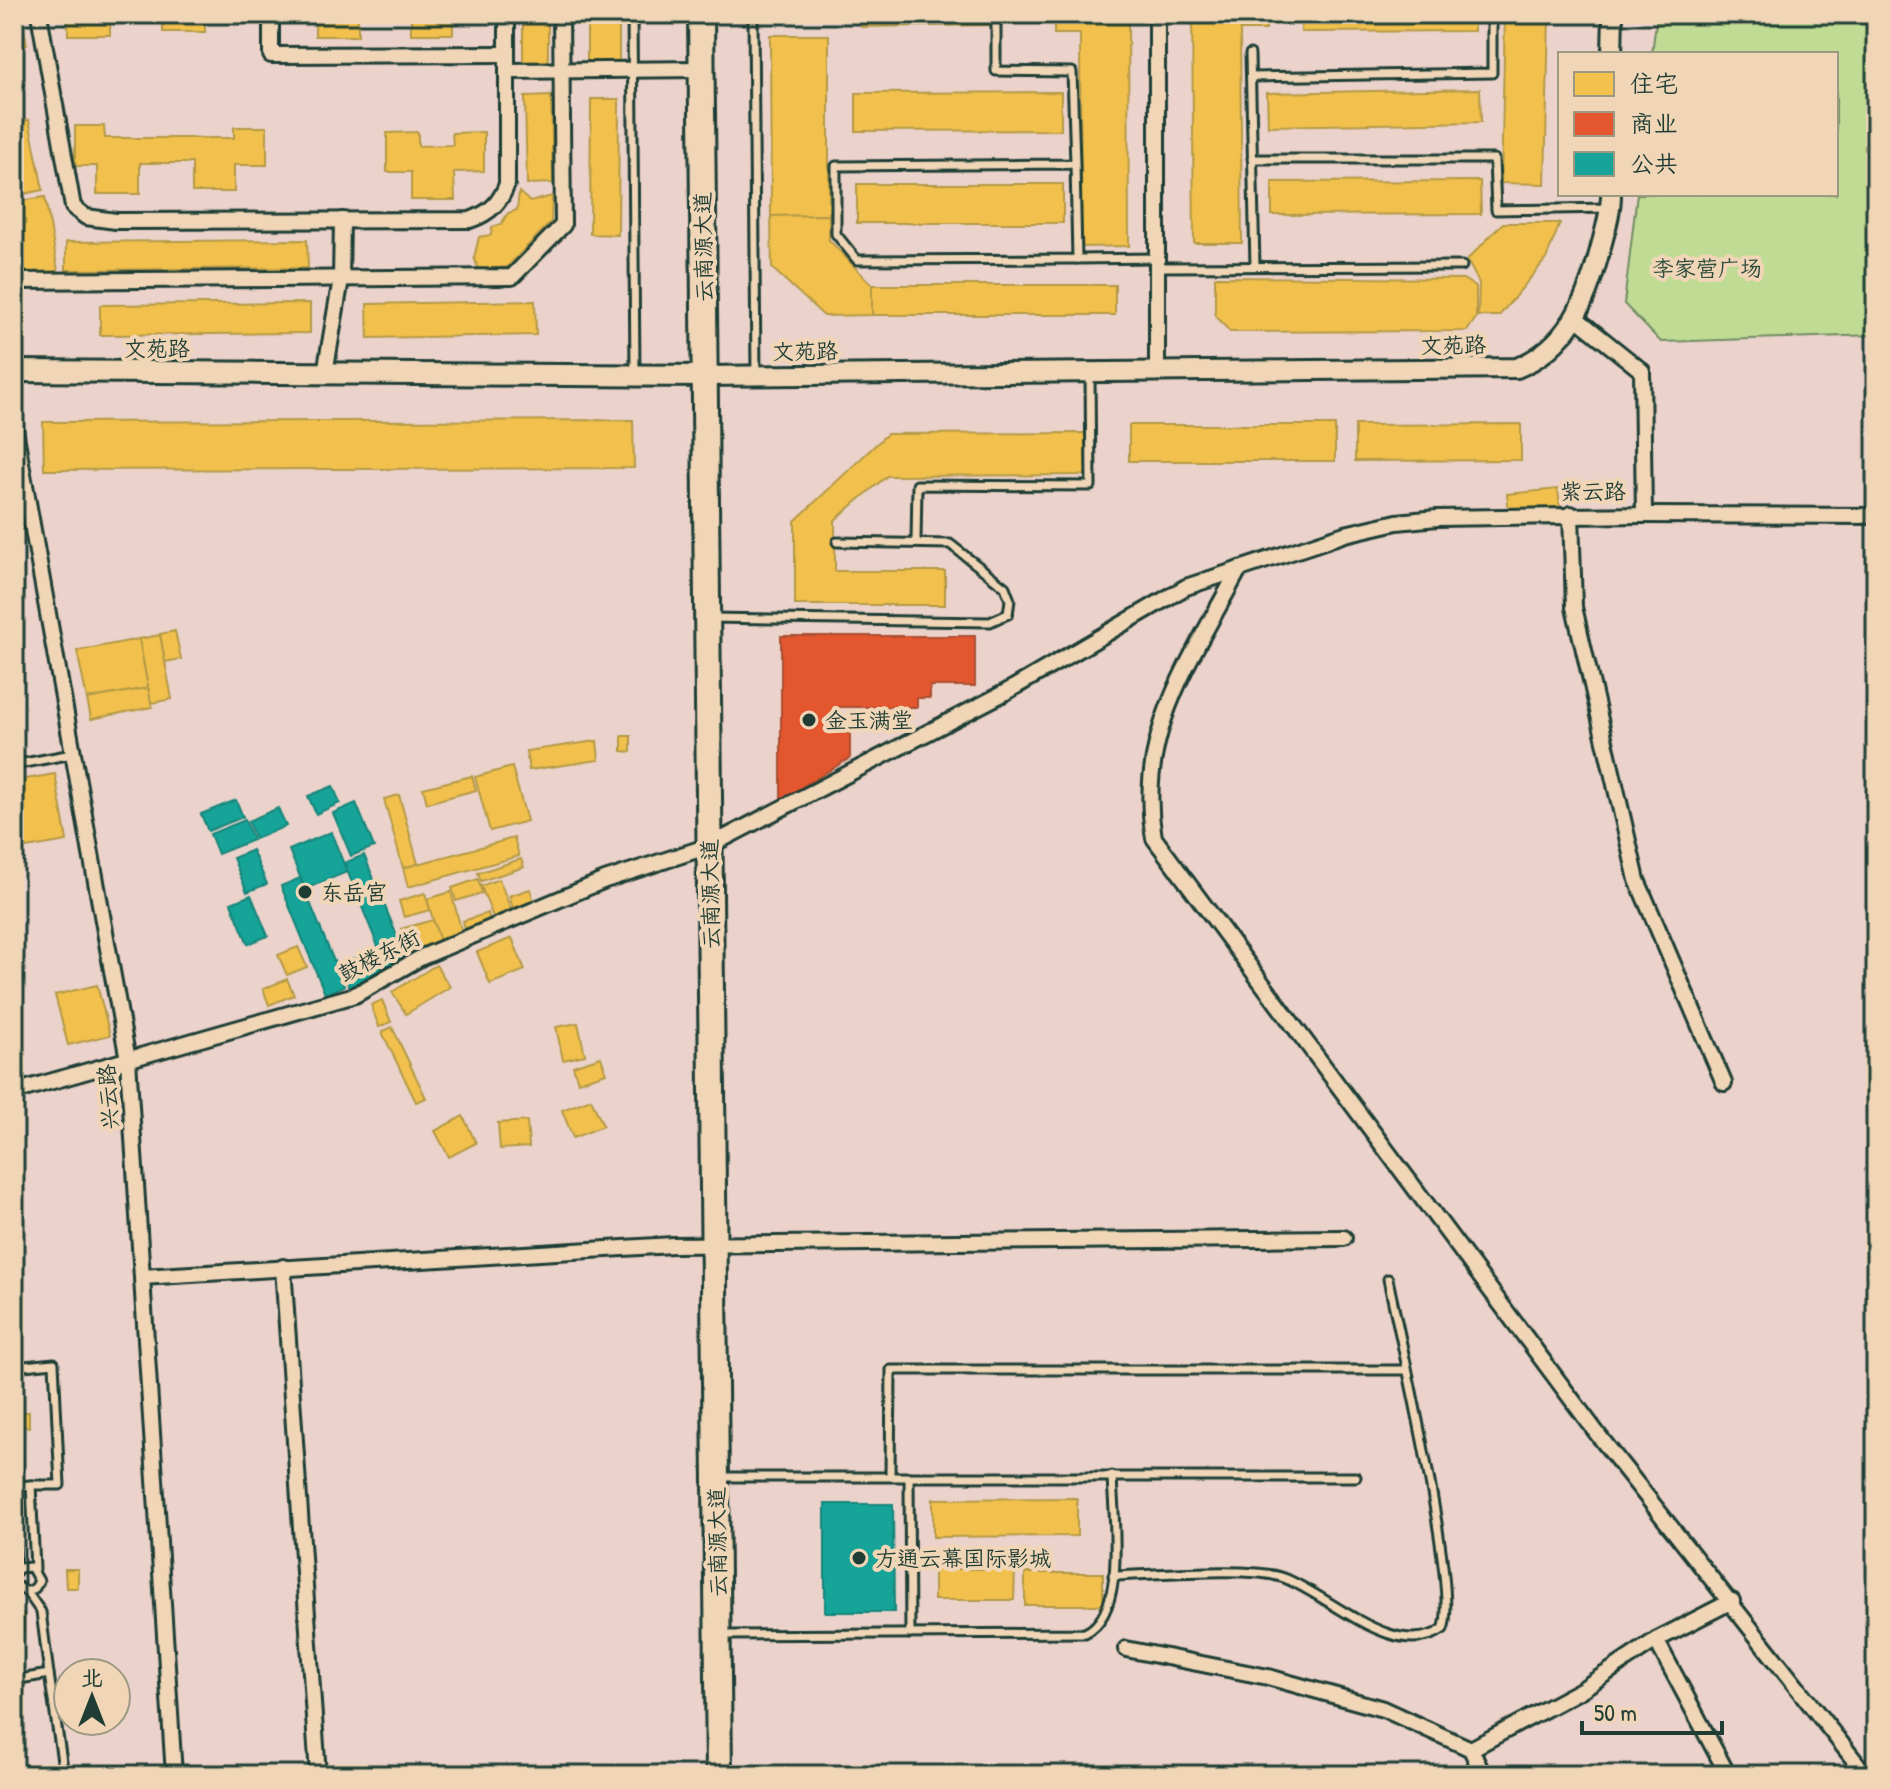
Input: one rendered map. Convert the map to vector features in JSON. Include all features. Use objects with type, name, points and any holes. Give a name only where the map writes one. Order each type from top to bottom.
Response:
[{"type":"main road","name":"云南源大道","points":[[701,15],[719,1775]]},
{"type":"main road","name":"文苑路","points":[[14,371],[705,376]]},
{"type":"street","points":[[39,14],[68,193],[77,214],[116,221],[470,220],[494,207],[507,184],[507,14]]},
{"type":"street","points":[[271,14],[271,55],[507,54]]},
{"type":"street","points":[[14,281],[512,277],[563,225],[561,14]]},
{"type":"street","points":[[1157,14],[1157,372]]},
{"type":"street","points":[[1612,52],[1613,14]]},
{"type":"street","points":[[507,71],[702,69]]},
{"type":"street","points":[[1576,318],[1596,267],[1611,201]]},
{"type":"street","points":[[325,373],[341,279],[342,220]]},
{"type":"street","name":"文苑路","points":[[705,376],[1517,368],[1539,359],[1561,339],[1576,318]]},
{"type":"street","name":"紫云路","points":[[709,846],[1006,692],[1186,587],[1345,534],[1397,522],[1571,514],[1644,515],[1642,371],[1576,318]]},
{"type":"street","name":"兴云路","points":[[14,424],[18,470],[128,1060],[174,1775]]},
{"type":"street","points":[[1571,514],[1574,607],[1637,880],[1724,1083]]},
{"type":"street","points":[[1644,515],[1876,516]]},
{"type":"street","points":[[1239,569],[1161,719],[1151,787],[1154,838],[1599,1436],[1866,1775]]},
{"type":"street","name":"鼓楼东街","points":[[14,1092],[355,995],[422,957],[478,933],[605,880],[709,846]]},
{"type":"street","points":[[142,1277],[713,1245],[1344,1238]]},
{"type":"street","points":[[283,1267],[318,1775]]},
{"type":"street","points":[[1471,1749],[1581,1690],[1656,1640],[1732,1601]]},
{"type":"street","points":[[1656,1640],[1728,1775]]},
{"type":"street","points":[[1126,1649],[1268,1677],[1383,1709],[1471,1749],[1483,1775]]},
{"type":"lane","points":[[632,14],[635,374]]},
{"type":"lane","points":[[996,14],[996,71],[1072,72],[1077,259]]},
{"type":"lane","points":[[1251,77],[1492,73],[1492,14]]},
{"type":"lane","points":[[701,15],[753,15],[756,376]]},
{"type":"lane","points":[[1250,54],[1255,266]]},
{"type":"lane","points":[[1252,159],[1494,159],[1496,210],[1611,201]]},
{"type":"lane","points":[[1075,164],[836,166],[836,234],[857,260],[1077,259],[1255,266],[1462,266]]},
{"type":"lane","points":[[916,542],[917,485],[1091,486],[1090,372]]},
{"type":"lane","points":[[707,618],[990,622],[1008,614],[1010,600],[1005,587],[963,551],[950,544],[837,542]]},
{"type":"lane","points":[[14,765],[72,754]]},
{"type":"lane","points":[[1113,1576],[1280,1576],[1399,1639],[1424,1640],[1443,1629],[1447,1613],[1442,1553],[1388,1279]]},
{"type":"lane","points":[[14,1367],[54,1363],[60,1485],[16,1486],[14,1397]]},
{"type":"lane","points":[[890,1476],[891,1370],[1406,1370]]},
{"type":"lane","points":[[717,1635],[1085,1633],[1097,1625],[1108,1608],[1113,1576],[1112,1476]]},
{"type":"lane","points":[[716,1477],[1356,1477]]},
{"type":"lane","points":[[909,1477],[910,1634]]},
{"type":"lane","points":[[27,1592],[35,1588],[39,1581],[35,1569],[31,1485]]},
{"type":"lane","points":[[14,1516],[15,1573],[27,1566],[35,1569]]},
{"type":"lane","points":[[14,1584],[27,1592],[41,1612],[64,1775]]},
{"type":"lane","points":[[14,1680],[49,1674]]},
{"type":"green space","name":"李家营广场","points":[[1657,14],[1876,14],[1876,335],[1661,342],[1624,304],[1637,196],[1838,196],[1838,52],[1652,52]]},
{"type":"building: 住宅","points":[[14,14],[21,14],[27,45],[14,48]]},
{"type":"building: 住宅","points":[[68,14],[110,14],[110,35],[68,35]]},
{"type":"building: 住宅","points":[[163,14],[205,14],[205,32],[163,32]]},
{"type":"building: 住宅","points":[[315,14],[358,14],[358,36],[315,36]]},
{"type":"building: 住宅","points":[[411,14],[453,14],[453,34],[411,34]]},
{"type":"building: 住宅","points":[[523,14],[548,14],[548,66],[523,66]]},
{"type":"building: 住宅","points":[[587,14],[619,14],[619,63],[587,63]]},
{"type":"building: 住宅","points":[[861,14],[992,14],[992,25],[861,27]]},
{"type":"building: 住宅","points":[[1054,14],[1128,14],[1129,246],[1081,247],[1080,34],[1054,34]]},
{"type":"building: 住宅","points":[[1192,14],[1266,14],[1266,30],[1240,30],[1242,243],[1194,243]]},
{"type":"building: 住宅","points":[[1301,14],[1474,14],[1474,31],[1301,32]]},
{"type":"building: 住宅","points":[[1505,14],[1549,14],[1545,184],[1501,183]]},
{"type":"building: 住宅","points":[[770,35],[829,35],[829,215],[771,216]]},
{"type":"building: 住宅","points":[[1480,89],[1481,122],[1268,126],[1267,93]]},
{"type":"building: 住宅","points":[[1061,92],[1061,130],[856,131],[856,93]]},
{"type":"building: 住宅","points":[[551,96],[553,183],[527,184],[525,97]]},
{"type":"building: 住宅","points":[[591,99],[619,99],[618,235],[590,234]]},
{"type":"building: 住宅","points":[[29,120],[43,190],[14,196],[14,123]]},
{"type":"building: 住宅","points":[[75,126],[104,126],[105,138],[234,138],[234,127],[267,127],[267,165],[234,165],[234,192],[192,192],[192,163],[140,163],[140,194],[97,194],[97,166],[75,166]]},
{"type":"building: 住宅","points":[[418,132],[418,146],[453,145],[452,133],[484,132],[484,171],[454,172],[455,200],[411,200],[411,172],[387,172],[387,133]]},
{"type":"building: 住宅","points":[[1480,181],[1481,214],[1272,215],[1272,182]]},
{"type":"building: 住宅","points":[[857,184],[1063,184],[1063,223],[857,223]]},
{"type":"building: 住宅","points":[[519,192],[530,202],[552,196],[551,222],[507,267],[479,270],[474,258],[479,237],[491,235],[492,227],[501,224],[508,213],[517,210]]},
{"type":"building: 住宅","points":[[45,197],[58,271],[25,277],[14,202]]},
{"type":"building: 住宅","points":[[829,215],[829,240],[872,285],[872,315],[824,316],[772,268],[771,216]]},
{"type":"building: 住宅","points":[[1503,223],[1560,223],[1546,259],[1499,316],[1478,316],[1479,283],[1467,260]]},
{"type":"building: 住宅","points":[[307,240],[308,268],[66,270],[66,242]]},
{"type":"building: 住宅","points":[[1215,277],[1463,279],[1476,287],[1476,318],[1467,331],[1230,332],[1215,315]]},
{"type":"building: 住宅","points":[[872,285],[1115,285],[1115,315],[872,315]]},
{"type":"building: 住宅","points":[[535,301],[536,335],[368,338],[367,304]]},
{"type":"building: 住宅","points":[[310,303],[310,333],[100,335],[100,305]]},
{"type":"building: 住宅","points":[[633,420],[634,468],[44,470],[43,422]]},
{"type":"building: 住宅","points":[[1521,424],[1521,460],[1355,461],[1355,425]]},
{"type":"building: 住宅","points":[[1129,425],[1335,425],[1335,461],[1129,461]]},
{"type":"building: 住宅","points":[[1087,433],[1087,475],[887,476],[835,520],[835,571],[945,571],[945,605],[795,605],[795,521],[887,434]]},
{"type":"building: 住宅","points":[[1558,489],[1560,507],[1509,513],[1507,494]]},
{"type":"building: 住宅","points":[[175,631],[181,659],[165,662],[160,634]]},
{"type":"building: 住宅","points":[[160,635],[172,699],[151,703],[139,639]]},
{"type":"building: 住宅","points":[[139,639],[148,688],[87,699],[77,651]]},
{"type":"building: 住宅","points":[[148,688],[152,707],[91,719],[87,699]]},
{"type":"building: 住宅","points":[[622,736],[631,736],[631,752],[622,751]]},
{"type":"building: 住宅","points":[[597,741],[599,760],[529,770],[526,751]]},
{"type":"building: 住宅","points":[[512,767],[527,821],[490,831],[475,777]]},
{"type":"building: 住宅","points":[[55,774],[67,841],[14,850],[14,781]]},
{"type":"building: 住宅","points":[[472,776],[476,790],[427,803],[423,788]]},
{"type":"building: 住宅","points":[[399,795],[418,864],[403,868],[384,799]]},
{"type":"building: 住宅","points":[[514,838],[519,856],[408,887],[403,868]]},
{"type":"building: 住宅","points":[[521,859],[524,867],[481,881],[478,873]]},
{"type":"building: 住宅","points":[[478,879],[482,893],[456,901],[452,888]]},
{"type":"building: 住宅","points":[[499,879],[511,910],[493,917],[481,886]]},
{"type":"building: 住宅","points":[[530,889],[534,901],[513,908],[509,896]]},
{"type":"building: 住宅","points":[[451,892],[463,936],[440,943],[427,899]]},
{"type":"building: 住宅","points":[[425,893],[430,910],[404,917],[399,901]]},
{"type":"building: 住宅","points":[[488,913],[491,925],[466,932],[463,921]]},
{"type":"building: 住宅","points":[[433,920],[441,944],[409,954],[401,929]]},
{"type":"building: 住宅","points":[[512,938],[525,970],[490,984],[477,952]]},
{"type":"building: 住宅","points":[[298,947],[307,967],[287,975],[278,955]]},
{"type":"building: 住宅","points":[[436,965],[450,987],[406,1014],[392,992]]},
{"type":"building: 住宅","points":[[287,979],[294,995],[269,1005],[263,989]]},
{"type":"building: 住宅","points":[[97,985],[110,1035],[68,1045],[55,995]]},
{"type":"building: 住宅","points":[[382,1000],[391,1022],[379,1027],[371,1005]]},
{"type":"building: 住宅","points":[[578,1023],[585,1055],[563,1060],[556,1027]]},
{"type":"building: 住宅","points":[[392,1027],[426,1098],[416,1102],[382,1032]]},
{"type":"building: 住宅","points":[[601,1057],[606,1073],[578,1082],[573,1066]]},
{"type":"building: 住宅","points":[[591,1099],[603,1126],[573,1138],[562,1110]]},
{"type":"building: 住宅","points":[[463,1116],[476,1143],[449,1157],[435,1131]]},
{"type":"building: 住宅","points":[[527,1121],[529,1147],[500,1149],[498,1123]]},
{"type":"building: 住宅","points":[[17,1412],[29,1412],[29,1427],[17,1427]]},
{"type":"building: 住宅","points":[[1077,1498],[1077,1536],[933,1537],[933,1499]]},
{"type":"building: 住宅","points":[[65,1569],[78,1569],[78,1588],[66,1588]]},
{"type":"building: 住宅","points":[[934,1569],[1015,1569],[1014,1600],[934,1600]]},
{"type":"building: 住宅","points":[[1025,1573],[1103,1573],[1103,1605],[1025,1605]]},
{"type":"building: 住宅","points":[[14,1614],[24,1614],[24,1632],[14,1632]]},
{"type":"building: 商业","name":"金玉满堂","points":[[781,636],[975,636],[975,686],[930,686],[930,698],[917,698],[917,707],[837,707],[837,733],[850,732],[850,758],[781,800]]},
{"type":"building: 公共","points":[[333,786],[340,803],[316,814],[308,796]]},
{"type":"building: 公共","points":[[236,800],[243,817],[208,831],[201,814]]},
{"type":"building: 公共","points":[[356,803],[374,847],[351,856],[333,813]]},
{"type":"building: 公共","points":[[278,808],[286,826],[255,839],[248,821]]},
{"type":"building: 公共","points":[[245,820],[253,840],[218,854],[210,834]]},
{"type":"building: 公共","points":[[331,832],[347,872],[305,889],[289,850]]},
{"type":"building: 公共","points":[[252,850],[267,884],[247,892],[233,858]]},
{"type":"building: 公共","points":[[364,855],[406,958],[386,966],[344,863]]},
{"type":"building: 公共","points":[[300,878],[344,986],[325,994],[281,886]]},
{"type":"building: 公共","points":[[251,895],[268,936],[248,944],[231,903]]},
{"type":"building: 公共","points":[[375,950],[385,974],[350,989],[339,964]]},
{"type":"building: 公共","name":"方通云幕国际影城","points":[[825,1504],[893,1504],[894,1612],[825,1612]]},
{"type":"place","name":"金玉满堂","points":[[809,720]]},
{"type":"place","name":"东岳宫","points":[[305,892]]},
{"type":"place","name":"方通云幕国际影城","points":[[859,1558]]}]
